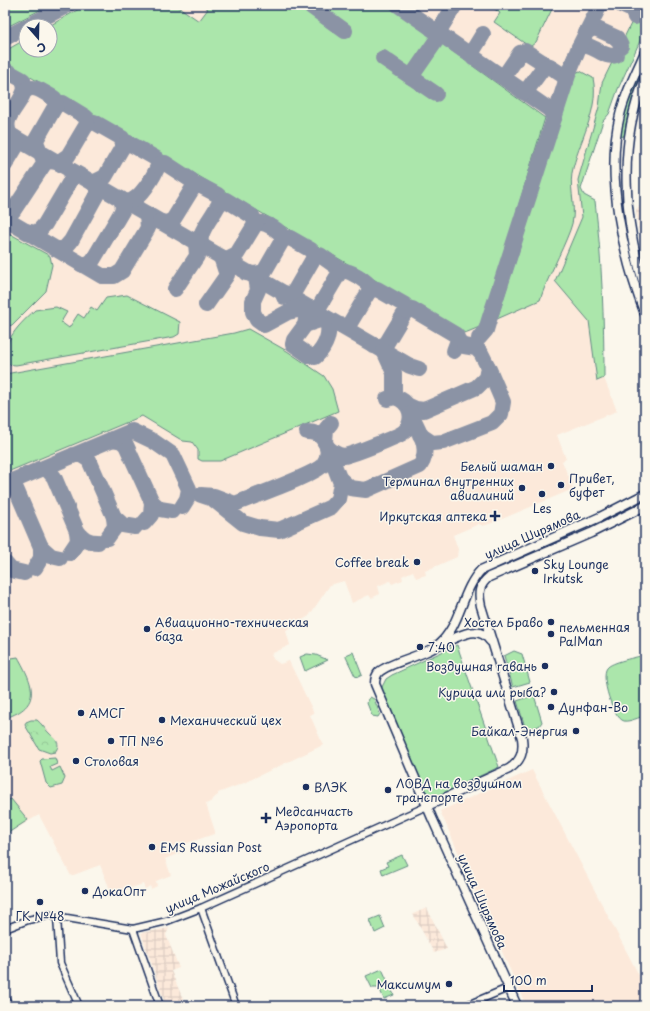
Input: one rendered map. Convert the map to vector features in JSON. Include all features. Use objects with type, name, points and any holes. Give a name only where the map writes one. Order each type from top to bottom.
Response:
[{"type":"main road","points":[[645,52],[620,114],[616,136],[615,159],[623,240],[645,314]]},
{"type":"main road","points":[[644,82],[634,109],[630,135],[627,183],[630,228],[645,288]]},
{"type":"main road","points":[[616,136],[617,141],[622,143],[628,141],[630,135]]},
{"type":"main road","points":[[617,187],[618,172],[624,172],[627,183]]},
{"type":"main road","name":"улица Ширямова","points":[[517,1006],[427,806],[375,684],[375,680],[382,670],[428,650],[437,645],[446,636],[460,610],[469,587],[481,570],[600,517],[645,494]]},
{"type":"main road","name":"улица Ширямова","points":[[427,806],[509,769],[515,764],[522,753],[522,738],[479,597],[484,581],[489,577],[590,533],[645,506]]},
{"type":"main road","points":[[428,650],[469,632],[482,633],[486,636],[494,649]]},
{"type":"street","name":"улица Можайского","points":[[5,929],[28,920],[49,915],[133,929],[167,921],[201,908],[427,806]]},
{"type":"street","points":[[201,908],[236,1006]]},
{"type":"street","points":[[57,916],[60,963],[79,1006]]},
{"type":"street","points":[[133,929],[160,1006]]},
{"type":"street","points":[[465,1006],[508,988]]},
{"type":"street","points":[[5,997],[9,1006]]},
{"type":"shaded area","points":[[5,5],[645,5],[645,30],[618,89],[609,114],[603,121],[581,189],[584,195],[595,201],[603,300],[604,378],[617,411],[557,435],[566,459],[562,461],[568,476],[571,475],[574,484],[572,485],[573,489],[495,522],[483,526],[479,524],[453,535],[458,549],[457,557],[425,571],[426,575],[416,578],[413,571],[402,576],[403,580],[392,584],[390,581],[378,586],[380,594],[371,598],[369,595],[352,603],[344,581],[330,585],[309,616],[286,631],[290,645],[271,654],[273,659],[280,664],[289,661],[314,713],[310,715],[323,745],[244,783],[218,793],[212,801],[206,804],[215,831],[214,834],[185,844],[182,852],[165,859],[171,875],[156,881],[157,886],[151,889],[150,886],[145,889],[143,884],[119,892],[111,892],[100,865],[71,876],[39,815],[5,835]]},
{"type":"shaded area","points":[[643,201],[645,202],[645,256],[639,232],[636,210]]},
{"type":"shaded area","points":[[532,770],[645,987],[645,1006],[526,1006],[440,811]]},
{"type":"shaded area","points":[[427,908],[447,949],[434,953],[413,914]]},
{"type":"shaded area","points":[[169,928],[166,935],[179,968],[171,971],[186,1006],[166,1006],[141,933]]},
{"type":"green space","points":[[5,5],[50,5],[25,18],[18,18],[18,21],[5,28]]},
{"type":"green space","points":[[86,5],[176,5],[199,21],[208,9],[202,5],[297,5],[345,38],[351,29],[323,10],[326,5],[387,5],[433,37],[412,71],[382,50],[376,59],[437,101],[443,93],[417,74],[438,41],[545,118],[482,326],[465,333],[5,62],[5,51],[18,44],[18,58],[58,58],[58,21]]},
{"type":"green space","points":[[489,5],[554,5],[536,42],[530,47],[494,22],[500,13]]},
{"type":"green space","points":[[640,5],[645,5],[645,30],[618,89],[609,114],[603,121],[581,189],[584,195],[595,201],[601,267],[604,378],[597,381],[589,321],[555,281],[582,217],[578,180],[599,107],[602,83]]},
{"type":"green space","points":[[645,60],[643,74],[629,111],[624,136],[620,137],[630,97]]},
{"type":"green space","points":[[580,71],[593,78],[594,102],[572,173],[573,216],[570,230],[540,300],[497,319],[575,73]]},
{"type":"green space","points":[[5,231],[50,256],[52,265],[46,291],[12,325],[5,327]]},
{"type":"green space","points":[[127,295],[180,322],[179,334],[174,337],[16,365],[6,364],[6,348],[9,341],[18,327],[35,310],[56,307],[67,312],[61,322],[69,328],[78,314],[84,318],[91,307],[97,311],[106,298]]},
{"type":"green space","points":[[248,329],[287,351],[324,376],[332,389],[338,411],[220,461],[202,461],[198,459],[198,450],[192,442],[183,441],[142,416],[5,473],[5,374],[234,333]]},
{"type":"green space","points":[[457,645],[499,767],[429,800],[381,689],[386,679],[392,675]]},
{"type":"green space","points":[[514,651],[522,654],[530,682],[513,687],[504,656]]},
{"type":"green space","points":[[353,652],[362,675],[358,677],[355,676],[346,657],[346,655]]},
{"type":"green space","points":[[307,654],[316,655],[328,660],[305,671],[300,657]]},
{"type":"green space","points":[[645,655],[645,716],[624,721],[616,713],[612,705],[606,688],[605,673],[609,666],[624,660]]},
{"type":"green space","points":[[18,657],[28,676],[31,693],[30,701],[17,713],[5,718],[5,659]]},
{"type":"green space","points":[[534,695],[542,722],[539,726],[526,730],[517,701]]},
{"type":"green space","points":[[370,697],[374,699],[380,714],[378,717],[372,716],[367,703]]},
{"type":"green space","points":[[37,720],[57,741],[58,746],[55,752],[50,753],[39,749],[25,725],[26,722]]},
{"type":"green space","points":[[55,758],[57,764],[50,767],[52,771],[60,767],[65,778],[62,785],[51,788],[46,783],[40,761],[42,759]]},
{"type":"green space","points":[[11,799],[28,820],[5,835],[5,802]]},
{"type":"green space","points":[[402,855],[407,865],[383,875],[381,869],[388,866],[386,862]]},
{"type":"green space","points":[[380,916],[385,928],[375,933],[370,920]]},
{"type":"green space","points":[[382,969],[394,995],[384,999],[379,988],[372,988],[366,976]]},
{"type":"taxiway","points":[[43,18],[68,5]]},
{"type":"taxiway","points":[[309,5],[345,31]]},
{"type":"taxiway","points":[[398,5],[550,110],[554,118]]},
{"type":"taxiway","points":[[432,29],[440,29],[455,5]]},
{"type":"taxiway","points":[[479,338],[486,330],[569,72],[579,47],[600,5]]},
{"type":"taxiway","points":[[621,5],[632,10],[635,17]]},
{"type":"taxiway","points":[[587,31],[595,28],[617,38],[621,46]]},
{"type":"taxiway","points":[[5,38],[18,31]]},
{"type":"taxiway","points":[[473,58],[472,52],[483,34]]},
{"type":"taxiway","points":[[411,77],[440,35]]},
{"type":"taxiway","points":[[579,47],[589,46],[607,55],[616,55]]},
{"type":"taxiway","points":[[499,75],[505,75],[520,53],[525,51],[564,76],[566,82]]},
{"type":"taxiway","points":[[383,58],[436,94]]},
{"type":"taxiway","points":[[523,92],[527,90],[543,68],[550,66]]},
{"type":"taxiway","points":[[5,70],[23,80],[25,88],[8,122],[10,135]]},
{"type":"taxiway","points":[[5,215],[13,211],[44,164],[36,140],[56,105],[54,98],[35,88],[25,91]]},
{"type":"taxiway","points":[[48,161],[59,162],[68,156],[87,124],[86,117],[63,103],[56,105]]},
{"type":"taxiway","points":[[87,124],[94,122],[122,138],[123,146],[105,177],[93,183]]},
{"type":"taxiway","points":[[5,132],[410,366],[419,369]]},
{"type":"taxiway","points":[[5,165],[17,145],[14,137]]},
{"type":"taxiway","points":[[123,146],[129,143],[157,159],[159,163],[150,181],[141,193],[136,198],[125,202]]},
{"type":"taxiway","points":[[158,165],[165,163],[191,180],[194,186]]},
{"type":"taxiway","points":[[26,231],[37,233],[45,224],[71,180],[72,174],[69,169]]},
{"type":"taxiway","points":[[56,249],[64,249],[71,241],[97,194],[95,184]]},
{"type":"taxiway","points":[[160,222],[167,223],[173,220],[194,186],[199,185],[218,195],[220,201],[218,206],[202,232],[201,244],[205,248]]},
{"type":"taxiway","points":[[81,264],[88,264],[93,260],[122,211],[123,206],[121,199]]},
{"type":"taxiway","points":[[206,305],[227,275],[221,257],[227,259],[237,254],[256,223],[252,216],[226,200],[220,203]]},
{"type":"taxiway","points":[[5,219],[102,276],[114,276],[122,271],[148,228],[147,214]]},
{"type":"taxiway","points":[[246,273],[254,274],[264,272],[283,239],[280,233],[272,227],[256,223]]},
{"type":"taxiway","points":[[283,239],[290,238],[311,250],[314,255],[294,292],[288,294],[283,293],[284,297]]},
{"type":"taxiway","points":[[175,289],[197,256],[196,242]]},
{"type":"taxiway","points":[[310,309],[319,307],[341,270],[320,255],[313,259]]},
{"type":"taxiway","points":[[339,325],[345,326],[350,323],[371,288],[358,276],[341,271]]},
{"type":"taxiway","points":[[256,277],[258,290],[253,301],[253,312],[257,320],[264,325],[288,312],[308,308],[305,325],[294,340],[293,344],[310,356],[315,357],[322,349],[327,339],[328,323],[326,318],[305,325]]},
{"type":"taxiway","points":[[370,290],[377,289],[405,305],[407,309],[386,344],[374,346]]},
{"type":"taxiway","points":[[407,311],[412,309],[456,335],[458,340],[454,351]]},
{"type":"taxiway","points":[[407,405],[416,409],[424,410],[477,387],[486,378],[488,367],[481,353],[476,348],[464,346]]},
{"type":"taxiway","points":[[384,351],[394,373],[394,392]]},
{"type":"taxiway","points":[[420,435],[432,443],[443,442],[492,423],[501,414],[503,402],[488,367]]},
{"type":"taxiway","points":[[327,447],[335,453],[343,456],[374,446],[404,432],[408,427],[411,417],[408,407],[400,399],[395,397],[387,399]]},
{"type":"taxiway","points":[[340,479],[350,488],[366,490],[420,466],[425,453],[423,440],[411,414]]},
{"type":"taxiway","points":[[325,442],[326,429],[331,423]]},
{"type":"taxiway","points":[[5,484],[132,431],[153,441],[173,455],[189,489],[187,499],[182,507]]},
{"type":"taxiway","points":[[307,432],[318,434],[323,439],[328,452],[323,465],[317,469],[295,480],[235,504],[214,496],[201,495],[213,499],[243,523],[260,528],[279,530],[331,507],[338,499],[341,483],[327,447]]},
{"type":"taxiway","points":[[112,439],[122,441],[126,445],[152,502],[160,509],[172,511]]},
{"type":"taxiway","points":[[74,455],[81,455],[89,460],[114,517],[123,525],[135,527]]},
{"type":"taxiway","points":[[39,469],[47,469],[54,477],[79,534],[89,541],[98,542]]},
{"type":"taxiway","points":[[5,484],[11,485],[16,489],[41,547],[41,558],[35,568]]},
{"type":"taxiway","points":[[144,523],[151,515],[152,502]]},
{"type":"taxiway","points":[[107,538],[115,527],[114,517]]},
{"type":"taxiway","points":[[70,553],[78,541],[77,531]]},
{"type":"taxiway","points":[[41,547],[51,556],[60,558]]},
{"type":"taxiway","points":[[5,563],[11,570],[24,573]]},
{"type":"place","name":"Белый шаман","points":[[551,466]]},
{"type":"place","name":"Привет, буфет","points":[[561,485]]},
{"type":"place","name":"Терминал внутренних авиалиний","points":[[522,488]]},
{"type":"place","name":"Les","points":[[542,494]]},
{"type":"place","name":"Иркутская аптека","points":[[495,516]]},
{"type":"place","name":"Coffee break","points":[[417,562]]},
{"type":"place","name":"Sky Lounge Irkutsk","points":[[535,571]]},
{"type":"place","name":"Хостел Браво","points":[[551,622]]},
{"type":"place","name":"Авиационно-техническая база","points":[[147,629]]},
{"type":"place","name":"пельменная PalMan","points":[[551,634]]},
{"type":"place","name":"7:40","points":[[420,647]]},
{"type":"place","name":"Воздушная гавань","points":[[545,666]]},
{"type":"place","name":"Курица или рыба?","points":[[554,692]]},
{"type":"place","name":"Дунфан-Во","points":[[551,707]]},
{"type":"place","name":"АМСГ","points":[[81,713]]},
{"type":"place","name":"Механический цех","points":[[162,720]]},
{"type":"place","name":"Байкал-Энергия","points":[[576,731]]},
{"type":"place","name":"ТП №6","points":[[111,741]]},
{"type":"place","name":"Столовая","points":[[76,761]]},
{"type":"place","name":"ВЛЭК","points":[[306,787]]},
{"type":"place","name":"ЛОВД на воздушном транспорте","points":[[388,790]]},
{"type":"place","name":"Медсанчасть Аэропорта","points":[[266,818]]},
{"type":"place","name":"EMS Russian Рost","points":[[152,847]]},
{"type":"place","name":"ДокаОпт","points":[[85,891]]},
{"type":"place","name":"ГК №48","points":[[40,902]]},
{"type":"place","name":"Максимум","points":[[449,984]]}]
